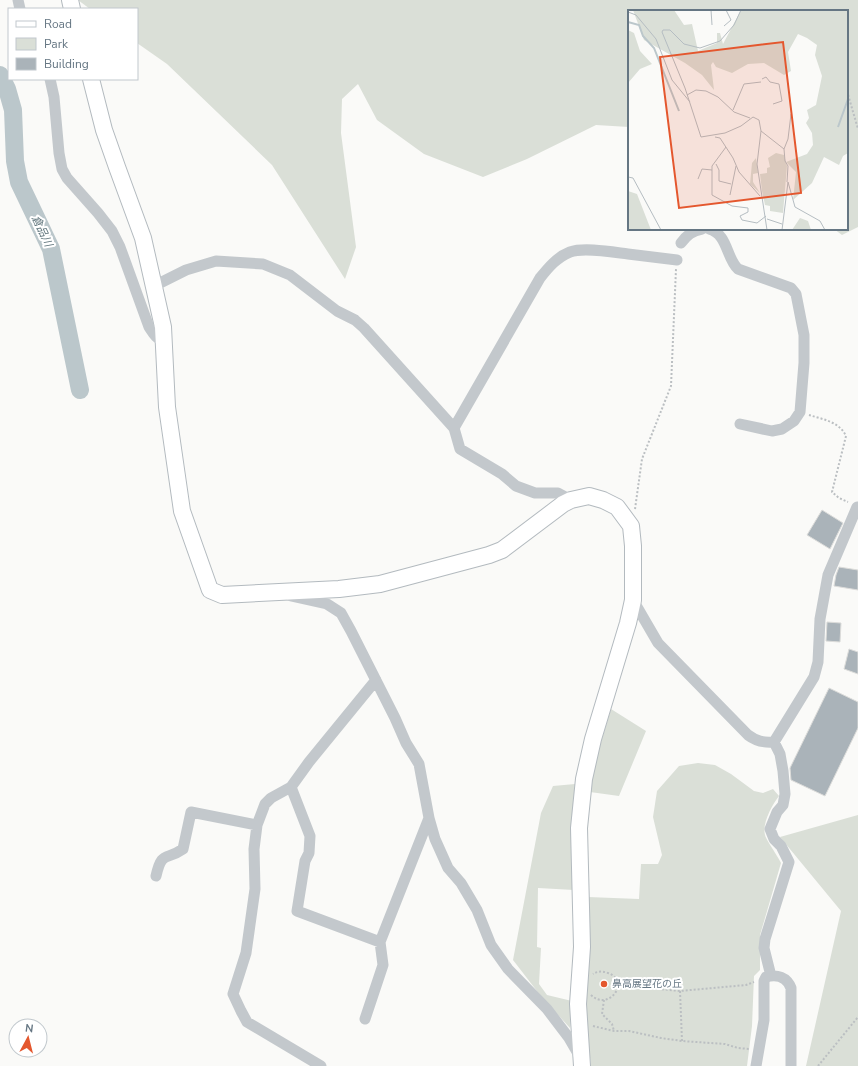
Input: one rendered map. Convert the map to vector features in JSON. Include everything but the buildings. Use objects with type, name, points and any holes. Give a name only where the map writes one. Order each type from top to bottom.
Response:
[{"type":"street","points":[[50,80],[54,97],[59,153],[62,168],[67,178],[112,231],[123,254],[149,327],[159,340],[164,341]]},
{"type":"street","points":[[91,80],[104,130],[144,238],[163,327],[166,407],[182,511],[210,590],[222,595],[339,589],[380,584],[489,555],[502,550],[571,500],[589,496],[603,500],[617,507],[631,526],[633,546],[633,600],[628,623],[593,739],[584,779],[579,828],[583,986],[578,1004],[582,1064]]},
{"type":"street","points":[[681,243],[688,234],[694,230]]},
{"type":"street","points":[[713,230],[724,241],[734,266],[738,270],[791,288],[796,294],[804,335],[804,363],[800,412],[794,421],[782,429],[772,431],[740,424]]},
{"type":"street","points":[[454,428],[540,278],[557,260],[570,252],[580,250],[604,251],[677,260]]},
{"type":"street","points":[[154,286],[186,270],[216,261],[263,264],[290,275],[337,311],[355,320],[364,328],[454,428],[460,449],[502,474],[516,486],[535,493],[558,493],[571,500]]},
{"type":"street","points":[[774,742],[814,677],[818,662],[820,619],[828,575],[856,507]]},
{"type":"street","points":[[277,592],[326,604],[341,613],[376,680],[406,743],[419,764],[429,818],[435,839],[448,868],[461,883],[477,910],[491,945],[508,969],[547,1009],[569,1038],[582,1064]]},
{"type":"street","points":[[633,600],[658,643],[748,735],[765,743],[774,742]]},
{"type":"street","points":[[321,1066],[247,1022],[233,994],[246,953],[254,904],[254,849],[257,825],[265,804],[271,798],[292,787],[309,762],[376,680]]},
{"type":"street","points":[[756,1066],[764,1020],[767,978],[764,948],[765,939],[789,862],[781,846],[774,839],[770,829],[775,816],[783,805],[785,794],[780,754],[774,742]]},
{"type":"street","points":[[292,787],[310,836],[309,853],[305,861],[297,911],[380,942]]},
{"type":"street","points":[[156,876],[161,860],[166,855],[183,849],[191,812],[257,825]]},
{"type":"street","points":[[365,1019],[383,966],[380,942],[429,818]]},
{"type":"street","points":[[767,978],[779,976],[786,980],[791,988],[790,1066]]},
{"type":"path","points":[[848,94],[858,129]]},
{"type":"path","points":[[631,526],[642,459],[671,386],[677,260]]},
{"type":"path","points":[[800,412],[835,424],[843,430],[846,436],[832,492],[839,498],[856,507]]},
{"type":"path","points":[[602,971],[616,978],[618,985],[616,992],[611,997],[604,1000],[596,999],[583,986],[595,973],[602,971]]},
{"type":"path","points":[[618,985],[680,991],[746,985],[767,978]]},
{"type":"path","points":[[680,991],[682,1041]]},
{"type":"path","points":[[604,1000],[602,1014],[612,1024],[614,1031]]},
{"type":"path","points":[[818,1066],[858,1017]]},
{"type":"path","points":[[580,1022],[614,1031],[629,1031],[682,1041],[725,1044],[738,1048],[750,1049],[754,1045]]},
{"type":"green space","points":[[78,0],[858,0],[858,227],[842,235],[835,230],[848,230],[848,10],[628,10],[628,127],[596,125],[527,159],[483,177],[424,154],[377,120],[358,84],[342,99],[341,133],[356,247],[345,279],[272,165],[167,64],[138,44],[138,8],[89,8]]},
{"type":"green space","points":[[611,709],[646,731],[619,796],[590,792],[595,762]]},
{"type":"green space","points":[[698,763],[715,765],[731,774],[754,791],[763,793],[773,789],[779,796],[773,804],[766,820],[764,830],[766,837],[781,863],[760,935],[760,970],[754,976],[752,1026],[747,1066],[591,1066],[585,1013],[588,897],[639,899],[641,864],[658,864],[662,855],[653,817],[657,791],[679,766]]},
{"type":"green space","points":[[575,784],[571,825],[574,890],[538,888],[537,947],[541,948],[539,984],[547,995],[572,1001],[570,1028],[540,995],[513,960],[541,813],[553,786]]},
{"type":"green space","points":[[858,815],[858,1066],[806,1066],[841,911],[780,837]]},
{"type":"waterway","name":"倉品川","points":[[0,75],[7,89],[13,110],[15,161],[19,182],[51,249],[80,390]]},
{"type":"place","name":"鼻高展望花の丘","points":[[604,984]]}]
